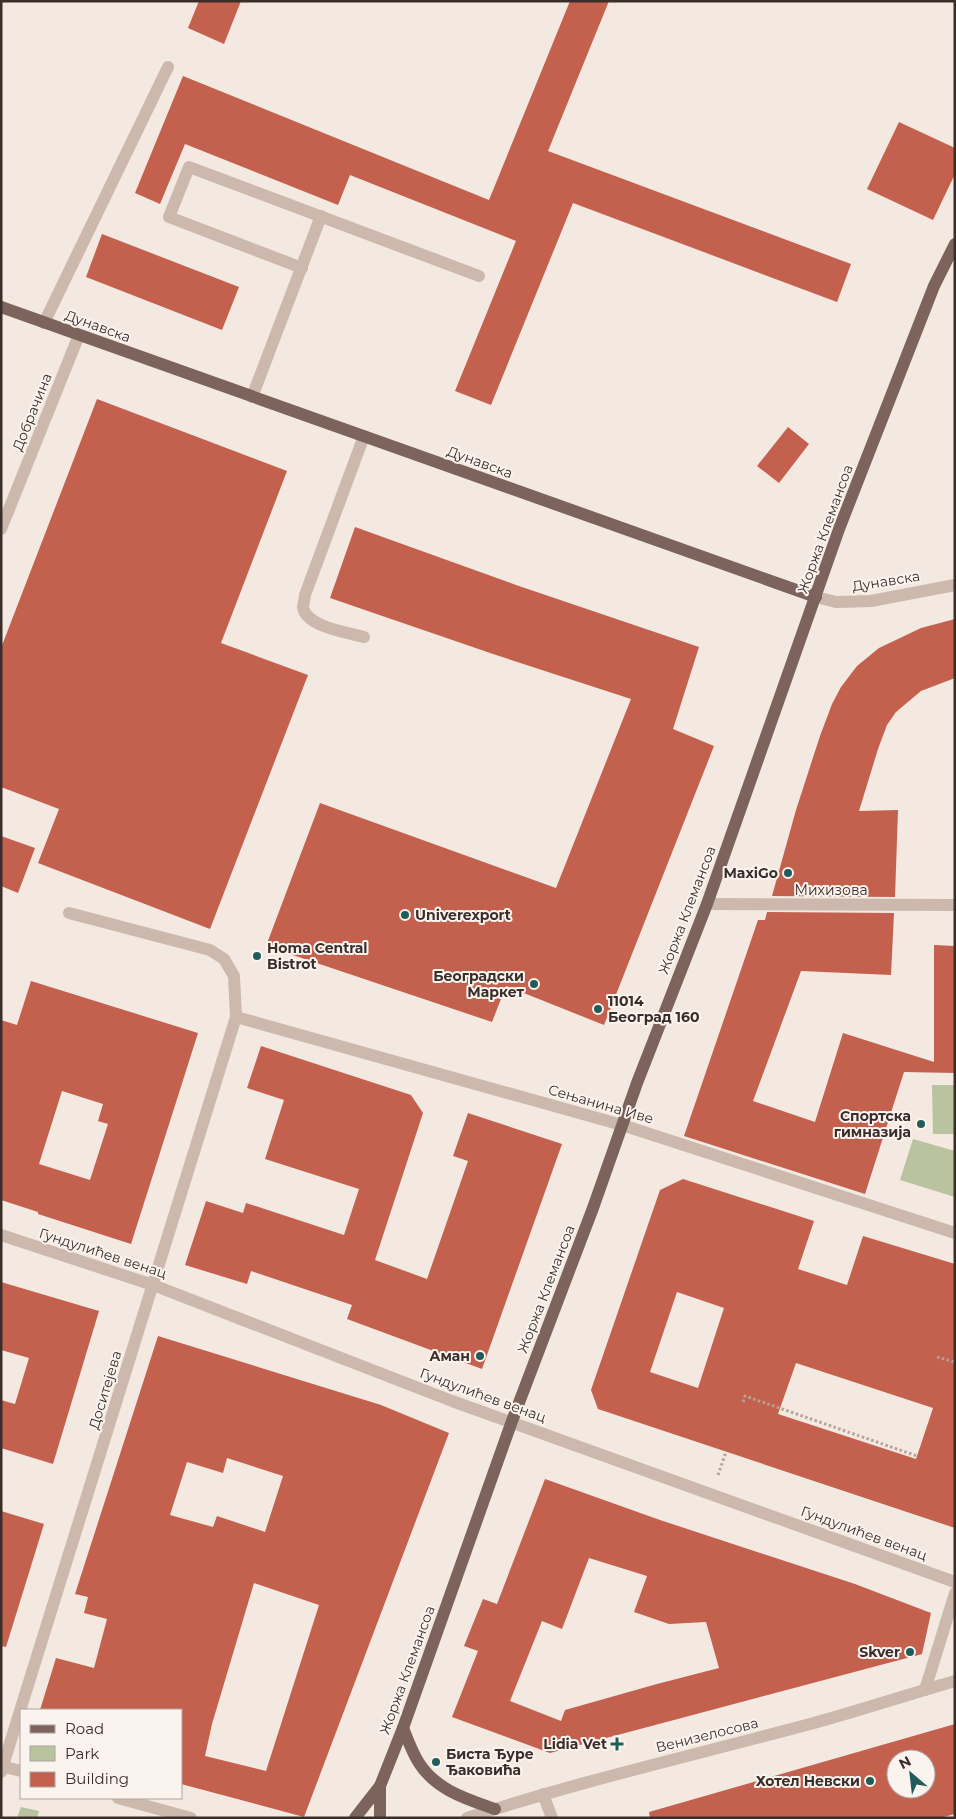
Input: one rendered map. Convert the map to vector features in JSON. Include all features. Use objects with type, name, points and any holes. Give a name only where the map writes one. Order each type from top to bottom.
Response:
[{"type":"main road","name":"Жоржа Клемансоа","points":[[354,1818],[380,1786],[403,1728],[512,1421],[593,1208],[622,1124],[707,904],[839,529],[934,286],[955,244]]},
{"type":"main road","name":"Дунавска","points":[[1,307],[816,597]]},
{"type":"main road","points":[[403,1728],[420,1765],[431,1777],[461,1797],[497,1813]]},
{"type":"main road","name":"Жоржа Клемансоа","points":[[380,1786],[380,1818]]},
{"type":"street","points":[[44,323],[168,67]]},
{"type":"street","points":[[302,268],[169,217],[189,166],[479,276]]},
{"type":"street","points":[[252,397],[321,216]]},
{"type":"street","name":"Добрачина","points":[[1,529],[79,335]]},
{"type":"street","points":[[364,436],[305,595],[303,606],[307,617],[318,624],[364,636]]},
{"type":"street","name":"Дунавска","points":[[816,597],[836,602],[871,601],[955,585]]},
{"type":"street","name":"Михизова","points":[[707,904],[955,905]]},
{"type":"street","points":[[69,913],[210,950],[224,959],[234,976],[236,1017]]},
{"type":"street","name":"Сењанина Иве","points":[[236,1017],[622,1124],[955,1233]]},
{"type":"street","name":"Доситејева","points":[[20,1709],[236,1017]]},
{"type":"street","name":"Гундулићев венац","points":[[1,1235],[153,1285],[452,1401],[955,1582]]},
{"type":"street","points":[[925,1690],[955,1593]]},
{"type":"street","name":"Венизелосова","points":[[467,1818],[497,1813],[511,1803],[812,1723],[955,1681]]},
{"type":"street","name":"Доситејева","points":[[2,1768],[20,1710]]},
{"type":"street","points":[[2,1768],[20,1771]]},
{"type":"street","points":[[543,1794],[552,1818]]},
{"type":"street","points":[[122,1799],[191,1818]]},
{"type":"path","points":[[937,1357],[955,1362]]},
{"type":"path","points":[[743,1402],[745,1396],[917,1456]]},
{"type":"green space","points":[[932,1085],[955,1085],[955,1134],[933,1134]]},
{"type":"green space","points":[[913,1139],[955,1151],[955,1197],[900,1180]]},
{"type":"green space","points":[[21,1807],[39,1811],[37,1818],[17,1818]]},
{"type":"building","points":[[199,1],[241,1],[224,44],[188,28]]},
{"type":"building","points":[[570,1],[609,1],[548,151],[851,264],[837,302],[573,203],[491,405],[455,391],[516,241],[350,175],[338,205],[185,144],[160,204],[135,193],[183,76],[489,200]]},
{"type":"building","points":[[899,122],[955,148],[955,174],[933,220],[867,189]]},
{"type":"building","points":[[102,234],[239,287],[222,330],[86,277]]},
{"type":"building","points":[[97,399],[287,471],[221,643],[308,675],[210,929],[38,863],[59,809],[1,787],[1,648]]},
{"type":"building","points":[[788,427],[809,444],[779,483],[757,466]]},
{"type":"building","points":[[355,527],[516,585],[699,647],[673,729],[714,746],[604,1025],[506,986],[492,1022],[266,946],[320,803],[556,888],[631,699],[330,598]]},
{"type":"building","points":[[955,619],[955,678],[921,691],[896,712],[887,725],[878,749],[859,811],[898,810],[895,897],[772,896],[796,810],[820,736],[832,704],[841,687],[857,666],[879,648],[921,628]]},
{"type":"building","points":[[1,836],[35,848],[18,893],[1,886]]},
{"type":"building","points":[[767,912],[894,913],[891,975],[801,971],[753,1101],[815,1122],[843,1033],[934,1062],[934,945],[955,946],[955,1073],[904,1072],[865,1194],[684,1136],[758,920],[765,920]]},
{"type":"building","points":[[31,981],[198,1033],[131,1244],[1,1200],[1,1020],[17,1025]],"holes":[[[62,1091],[103,1104],[98,1121],[108,1124],[90,1180],[39,1164]]]},
{"type":"building","points":[[261,1046],[411,1095],[423,1113],[375,1260],[427,1279],[468,1161],[453,1156],[468,1113],[562,1144],[482,1369],[347,1319],[352,1305],[251,1271],[247,1284],[185,1265],[206,1201],[243,1213],[246,1203],[344,1235],[359,1189],[265,1159],[284,1100],[247,1088]]},
{"type":"building","points":[[683,1179],[814,1221],[798,1269],[847,1285],[863,1236],[955,1264],[955,1528],[598,1409],[591,1390],[660,1190]],"holes":[[[677,1292],[724,1308],[698,1388],[650,1372]],[[796,1363],[933,1408],[916,1459],[778,1414]]]},
{"type":"building","points":[[1,1282],[99,1311],[53,1464],[1,1448],[1,1400],[15,1404],[29,1358],[1,1350]]},
{"type":"building","points":[[158,1336],[381,1405],[449,1433],[304,1817],[182,1784],[182,1709],[40,1709],[56,1658],[94,1668],[107,1619],[84,1613],[88,1597],[75,1594]],"holes":[[[227,1458],[283,1476],[265,1532],[217,1516],[213,1527],[170,1515],[187,1462],[223,1473]],[[254,1583],[319,1605],[266,1771],[205,1756],[212,1724]]]},
{"type":"building","points":[[545,1479],[660,1520],[855,1584],[931,1613],[922,1654],[550,1753],[452,1717],[478,1651],[464,1646],[483,1599],[497,1604]],"holes":[[[589,1558],[647,1576],[634,1612],[669,1624],[706,1622],[719,1668],[565,1710],[561,1721],[510,1701],[542,1621],[562,1629]]]},
{"type":"building","points":[[1,1511],[44,1524],[6,1647],[1,1646]]},
{"type":"building","points":[[955,1724],[955,1814],[940,1818],[650,1818],[649,1812]]},
{"type":"place","name":"MaxiGo","points":[[788,873]]},
{"type":"place","name":"Univerexport","points":[[405,915]]},
{"type":"place","name":"Homa Central Bistrot","points":[[257,956]]},
{"type":"place","name":"Београдски Маркет","points":[[534,984]]},
{"type":"place","name":"11014 Београд 160","points":[[598,1009]]},
{"type":"place","name":"Спортска гимназија","points":[[921,1124]]},
{"type":"place","name":"Аман","points":[[480,1356]]},
{"type":"place","name":"Skver","points":[[910,1652]]},
{"type":"place","name":"Lidia Vet","points":[[617,1744]]},
{"type":"place","name":"Биста Ђуре Ђаковића","points":[[436,1762]]},
{"type":"place","name":"Хотел Невски","points":[[870,1781]]}]
